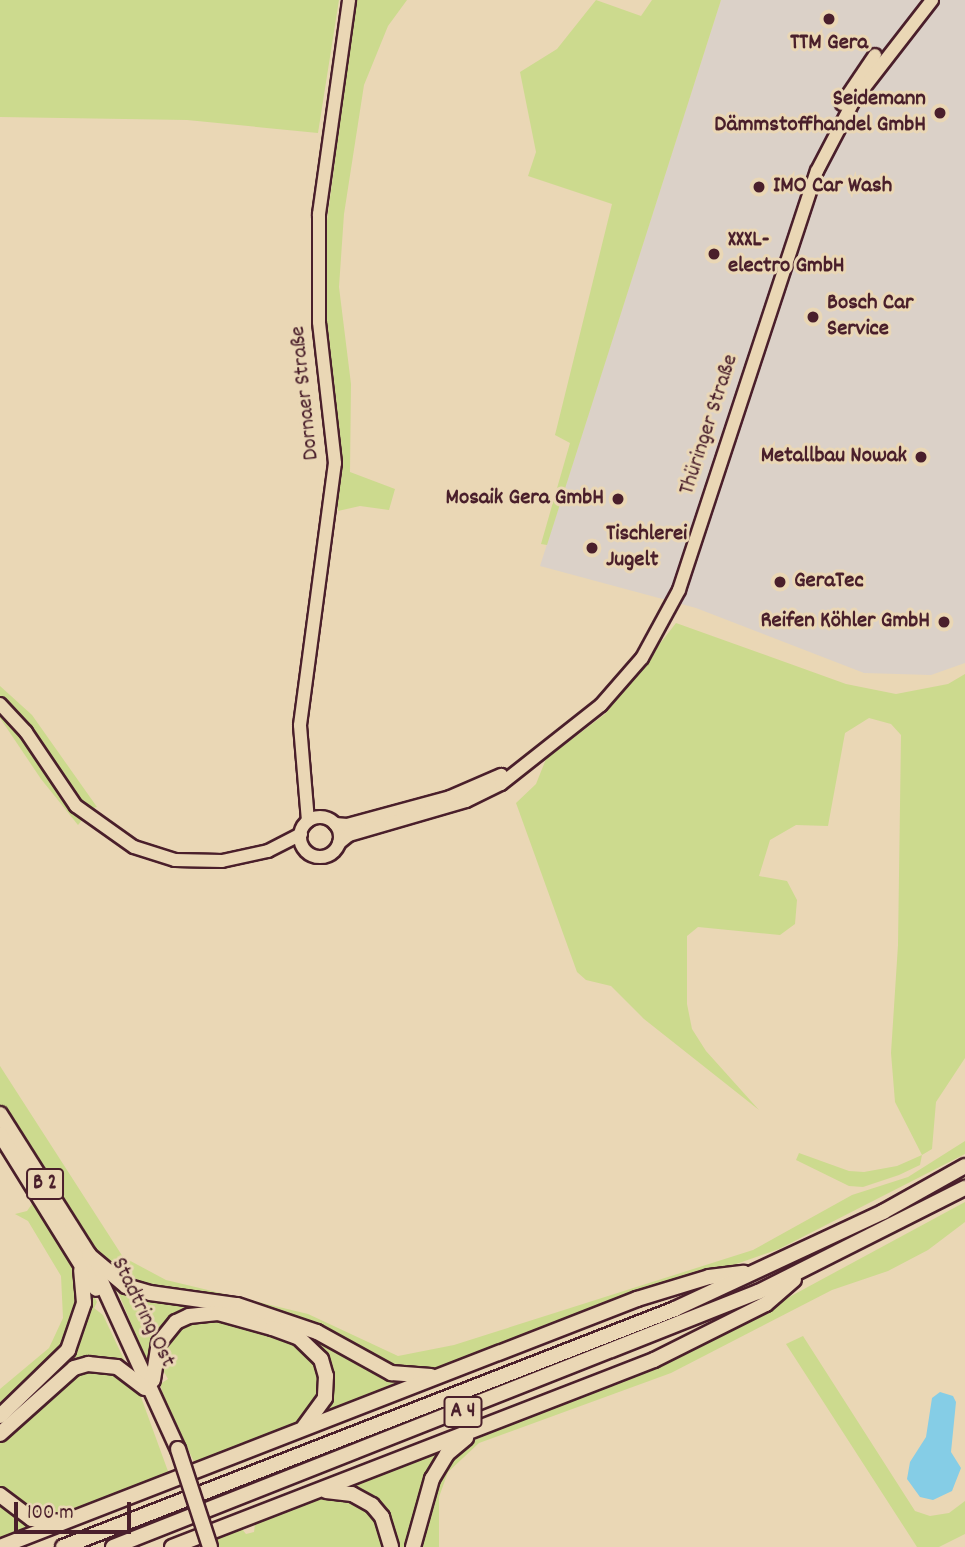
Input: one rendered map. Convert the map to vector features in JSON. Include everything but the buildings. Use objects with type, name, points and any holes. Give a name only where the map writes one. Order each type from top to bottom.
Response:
[{"type":"highway","name":"Stadtring Ost","points":[[0,1114],[84,1258],[149,1388],[210,1547]]},
{"type":"highway","name":"Stadtring Ost","points":[[0,1134],[84,1258]]},
{"type":"highway","name":"A 4","points":[[62,1547],[675,1309],[760,1271],[965,1167]]},
{"type":"highway","name":"A 4","points":[[113,1547],[545,1380],[809,1268],[965,1188]]},
{"type":"highway","points":[[84,1258],[126,1286],[150,1293],[209,1298],[299,1324],[391,1373],[443,1375]]},
{"type":"highway","points":[[0,1416],[56,1365],[72,1342],[84,1303],[84,1258]]},
{"type":"highway","points":[[172,1547],[477,1429],[728,1325],[766,1304],[809,1268]]},
{"type":"highway","points":[[0,1547],[637,1299],[709,1277],[760,1271]]},
{"type":"highway","points":[[0,1434],[74,1368],[88,1363],[117,1367],[149,1388],[154,1356],[176,1322],[205,1312],[272,1328],[312,1347],[326,1376],[319,1409],[296,1432]]},
{"type":"highway","points":[[413,1547],[439,1466],[477,1429]]},
{"type":"highway","name":"B 2","points":[[174,1451],[202,1547]]},
{"type":"highway","points":[[314,1492],[352,1494],[372,1505],[382,1517],[391,1547]]},
{"type":"highway","points":[[0,1495],[32,1519],[64,1522]]},
{"type":"main road","name":"Dornaer Straße","points":[[308,821],[300,725],[335,463],[319,322],[319,214],[349,0]]},
{"type":"main road","name":"Thüringer Straße","points":[[330,821],[347,825],[450,797],[498,777],[596,698],[635,655],[670,590],[816,153],[859,76],[929,0]]},
{"type":"main road","name":"Thüringer Straße","points":[[339,843],[349,835],[466,801],[501,784],[601,705],[642,658],[679,590],[817,171],[866,83],[929,0]]},
{"type":"main road","points":[[0,704],[26,732],[76,806],[117,839],[175,860],[222,861],[268,851],[305,850],[324,856],[339,843],[330,821],[308,821],[300,834],[268,851]]},
{"type":"main road","name":"Dornaer Straße","points":[[305,781],[330,821]]},
{"type":"main road","points":[[300,834],[305,850]]},
{"type":"shaded area","points":[[721,0],[965,0],[965,663],[931,675],[864,673],[696,608],[540,566]]},
{"type":"green space","points":[[0,0],[339,0],[318,133],[187,120],[0,117]]},
{"type":"green space","points":[[356,0],[407,0],[388,26],[364,85],[344,214],[339,287],[351,384],[350,472],[395,489],[389,510],[360,506],[338,511],[337,409],[323,290],[325,236]]},
{"type":"green space","points":[[596,0],[641,16],[652,0],[721,0],[547,545],[541,544],[570,443],[555,435],[612,204],[528,176],[536,152],[520,72],[557,49]]},
{"type":"green space","points":[[676,623],[846,684],[896,694],[948,684],[965,674],[965,1058],[936,1102],[932,1149],[922,1155],[895,1102],[891,1053],[898,945],[901,735],[891,724],[869,718],[845,733],[828,826],[796,825],[770,840],[759,876],[787,881],[797,900],[795,924],[780,935],[698,927],[687,936],[687,1004],[692,1029],[706,1051],[759,1110],[644,1019],[611,986],[586,980],[577,972],[516,803],[536,784],[546,759],[605,714]]},
{"type":"green space","points":[[0,686],[32,715],[97,807],[86,810],[27,725],[0,696]]},
{"type":"green space","points":[[0,709],[82,820],[78,825],[41,779],[0,718]]},
{"type":"green space","points":[[0,1066],[123,1257],[166,1280],[308,1314],[398,1356],[454,1345],[753,1250],[852,1195],[908,1177],[965,1141],[965,1154],[779,1249],[443,1367],[394,1369],[334,1335],[139,1288],[107,1270],[0,1107]]},
{"type":"green space","points":[[799,1153],[849,1171],[864,1172],[897,1166],[922,1155],[920,1165],[863,1187],[849,1186],[796,1160]]},
{"type":"green space","points":[[34,1201],[74,1271],[76,1316],[62,1350],[0,1411],[0,1389],[49,1348],[63,1318],[61,1276],[28,1221],[15,1214],[27,1211]]},
{"type":"green space","points":[[965,1202],[965,1222],[928,1250],[888,1271],[832,1290],[671,1373],[479,1443],[448,1472],[439,1497],[439,1547],[418,1547],[431,1494],[447,1462],[468,1443],[730,1329]]},
{"type":"green space","points":[[105,1278],[302,1329],[408,1380],[407,1385],[318,1417],[324,1354],[316,1343],[303,1334],[199,1309],[155,1341],[148,1364],[118,1292],[113,1293]]},
{"type":"green space","points":[[88,1285],[97,1302],[94,1308],[103,1315],[129,1370],[87,1360],[0,1428],[8,1414],[68,1357],[85,1318]]},
{"type":"green space","points":[[216,1318],[300,1343],[318,1363],[320,1396],[299,1422],[194,1462],[160,1384],[168,1379],[164,1372],[158,1375],[161,1353],[172,1335],[189,1322]]},
{"type":"green space","points":[[803,1336],[915,1511],[930,1516],[949,1513],[965,1501],[965,1534],[939,1547],[917,1547],[786,1344]]},
{"type":"green space","points":[[109,1369],[133,1386],[141,1397],[169,1474],[79,1510],[38,1517],[0,1489],[0,1442],[78,1370]]},
{"type":"green space","points":[[452,1444],[408,1547],[396,1547],[391,1523],[380,1507],[346,1485],[383,1471],[386,1474],[395,1466]]},
{"type":"green space","points":[[325,1497],[350,1498],[377,1517],[387,1547],[219,1547],[217,1538],[242,1529],[246,1534],[254,1532],[255,1524]]},
{"type":"green space","points":[[0,1502],[19,1519],[40,1526],[0,1542]]},
{"type":"water","points":[[940,1392],[953,1396],[956,1402],[951,1452],[961,1468],[952,1491],[933,1500],[920,1497],[907,1479],[910,1462],[926,1437],[932,1398]]},
{"type":"place","name":"TTM Gera","points":[[829,19]]},
{"type":"place","name":"Seidemann Dämmstoffhandel GmbH","points":[[940,113]]},
{"type":"place","name":"IMO Car Wash","points":[[759,187]]},
{"type":"place","name":"XXXL- electro GmbH","points":[[714,254]]},
{"type":"place","name":"Bosch Car Service","points":[[813,317]]},
{"type":"place","name":"Metallbau Nowak","points":[[921,457]]},
{"type":"place","name":"Mosaik Gera GmbH","points":[[618,499]]},
{"type":"place","name":"Tischlerei Jugelt","points":[[592,548]]},
{"type":"place","name":"GeraTec","points":[[780,582]]},
{"type":"place","name":"Reifen Köhler GmbH","points":[[944,622]]}]
